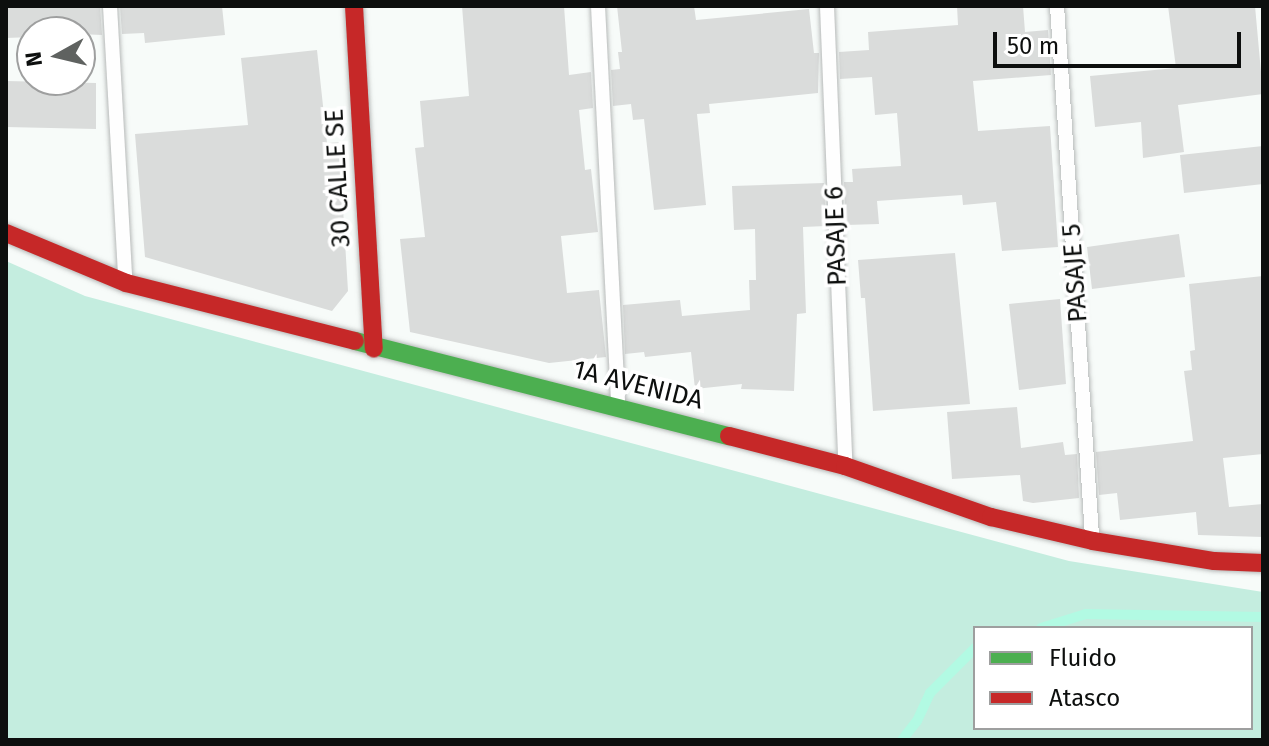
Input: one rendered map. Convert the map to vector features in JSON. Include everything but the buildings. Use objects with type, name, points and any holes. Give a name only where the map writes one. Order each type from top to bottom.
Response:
[{"type":"street","name":"30 CALLE SE","points":[[354,6],[374,348]]},
{"type":"street","name":"1A AVENIDA","points":[[6,233],[126,283],[845,466],[991,517],[1093,541],[1214,561],[1263,563]]},
{"type":"lane","points":[[110,6],[126,283]]},
{"type":"lane","points":[[598,6],[618,406]]},
{"type":"lane","name":"PASAJE 6","points":[[827,6],[845,466]]},
{"type":"lane","name":"PASAJE 5","points":[[1057,6],[1093,541]]},
{"type":"green space","points":[[6,261],[85,296],[1069,561],[1263,592],[1263,740],[6,740]]},
{"type":"waterway","points":[[1047,626],[1086,614],[1263,617]]},
{"type":"waterway","points":[[902,740],[917,721],[930,693],[973,650]]},
{"type":"traffic: fast","points":[[355,341],[729,436]]},
{"type":"traffic: jam","points":[[354,6],[374,348]]},
{"type":"traffic: jam","points":[[6,233],[126,283],[355,341]]},
{"type":"traffic: jam","points":[[729,436],[845,466],[991,517],[1093,541],[1214,561],[1263,563]]}]
